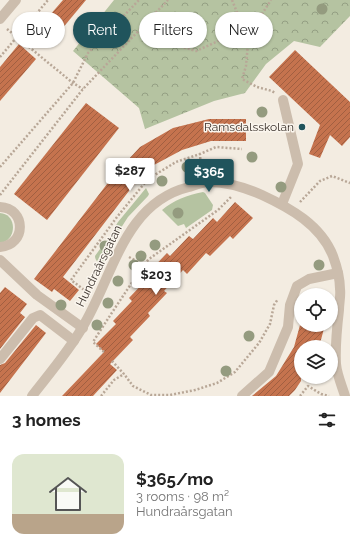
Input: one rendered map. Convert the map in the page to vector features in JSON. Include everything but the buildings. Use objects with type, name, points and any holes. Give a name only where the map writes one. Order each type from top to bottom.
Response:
[{"type":"street","points":[[3,23],[16,0]]},
{"type":"street","points":[[282,204],[298,164],[283,100]]},
{"type":"street","name":"Hundraårsgatan","points":[[32,396],[83,328],[127,236],[136,222],[151,206],[164,196],[177,190],[206,182],[230,184],[241,187],[282,204],[306,221],[323,237],[338,272],[341,290],[336,365],[345,396]]},
{"type":"street","points":[[0,207],[10,210],[15,214],[19,220],[20,226],[16,239],[11,244],[0,247]]},
{"type":"street","points":[[0,260],[37,295],[83,328]]},
{"type":"street","points":[[296,288],[297,286],[309,279],[338,272]]},
{"type":"street","points":[[242,396],[269,372],[288,327],[290,305],[294,295]]},
{"type":"street","points":[[0,359],[33,318],[40,315],[74,341]]},
{"type":"path","points":[[38,12],[48,0]]},
{"type":"path","points":[[0,167],[73,83],[88,53],[139,0]]},
{"type":"path","points":[[157,12],[168,0]]},
{"type":"path","points":[[232,0],[237,12]]},
{"type":"path","points":[[263,12],[272,0]]},
{"type":"path","points":[[3,23],[12,32]]},
{"type":"path","points":[[0,195],[84,90],[139,31]]},
{"type":"path","points":[[0,57],[12,43]]},
{"type":"path","points":[[30,48],[73,83],[84,90]]},
{"type":"path","points":[[186,48],[196,51],[203,48]]},
{"type":"path","points":[[248,48],[246,66],[242,79],[257,87],[272,91],[283,100]]},
{"type":"path","points":[[201,183],[200,154],[216,147],[242,149]]},
{"type":"path","points":[[292,210],[320,181],[326,178],[332,176],[350,183]]},
{"type":"path","points":[[104,352],[93,342],[141,268],[149,259],[218,210],[241,187]]},
{"type":"path","points":[[119,252],[138,262],[141,268]]},
{"type":"path","points":[[112,361],[133,386],[151,395],[170,395],[195,390],[217,383],[235,372],[259,343],[270,324],[274,305],[282,294],[294,293]]},
{"type":"path","points":[[101,396],[114,380],[124,374]]},
{"type":"path","points":[[300,396],[308,386],[321,394],[329,396]]},
{"type":"green space","points":[[114,0],[350,0],[350,16],[320,47],[294,41],[266,64],[245,93],[214,101],[145,129],[139,108],[73,51],[75,48],[131,48],[131,12],[104,12]]},
{"type":"green space","points":[[146,188],[149,194],[148,196],[128,217],[119,231],[116,231],[115,227],[118,222]]},
{"type":"green space","points":[[203,192],[213,205],[212,210],[186,228],[184,224],[178,226],[162,210],[181,198]]},
{"type":"green space","points":[[0,213],[9,217],[13,225],[13,229],[10,238],[0,244]]},
{"type":"green space","points":[[111,237],[115,239],[103,266],[96,261],[95,256],[105,242]]},
{"type":"place","name":"Ramsdalsskolan","points":[[302,127]]}]
